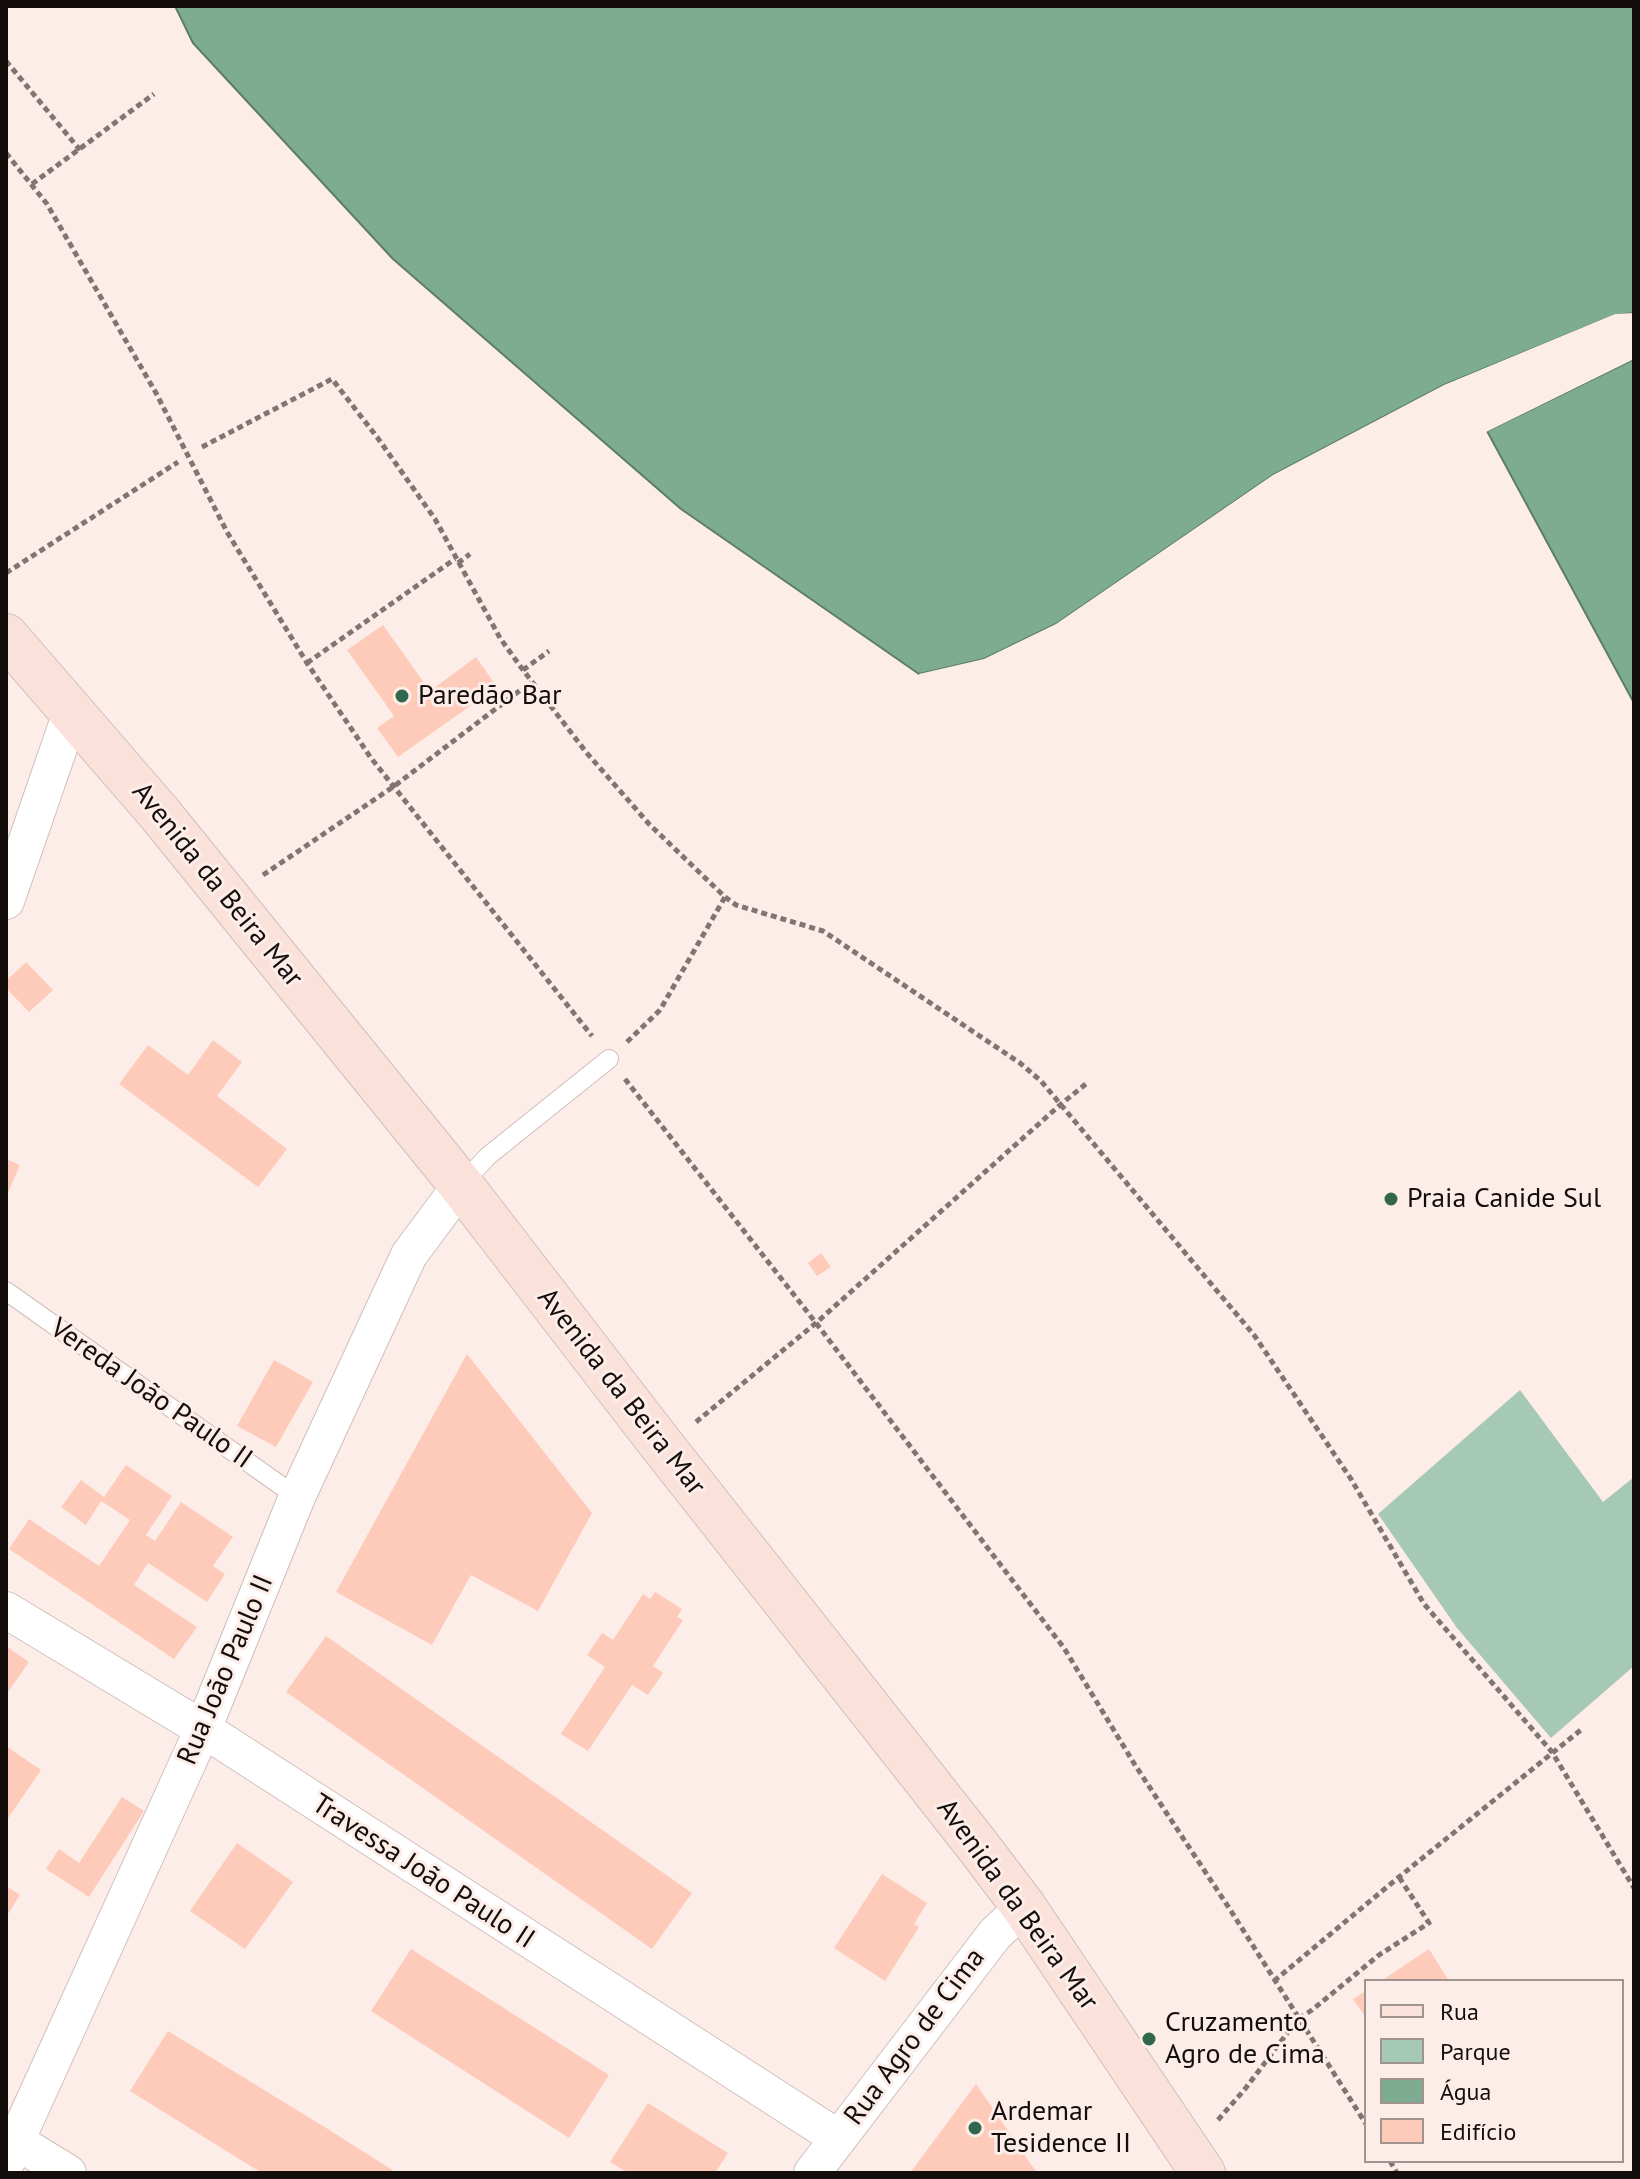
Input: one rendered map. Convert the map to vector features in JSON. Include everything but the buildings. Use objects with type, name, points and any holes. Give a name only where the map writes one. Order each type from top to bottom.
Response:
[{"type":"main road","name":"Avenida da Beira Mar","points":[[6,636],[170,826],[461,1185],[1024,1907],[1203,2173]]},
{"type":"street","points":[[6,901],[72,710]]},
{"type":"street","name":"Rua João Paulo II","points":[[11,2152],[203,1729],[297,1497],[409,1255],[461,1185]]},
{"type":"street","name":"Travessa João Paulo II","points":[[6,1610],[203,1729],[838,2138]]},
{"type":"street","name":"Rua Agro de Cima","points":[[812,2173],[995,1934],[1024,1907]]},
{"type":"street","points":[[11,2152],[68,2173]]},
{"type":"lane","points":[[461,1185],[488,1156],[609,1059]]},
{"type":"lane","name":"Vereda João Paulo II","points":[[6,1291],[297,1497]]},
{"type":"path","points":[[6,61],[80,150]]},
{"type":"path","points":[[32,184],[154,94]]},
{"type":"path","points":[[6,153],[47,204],[156,393],[227,532],[307,663],[393,787]]},
{"type":"path","points":[[202,447],[332,379],[435,519],[500,638],[531,682],[586,752],[649,824],[736,905],[823,931],[1020,1063],[1041,1081],[1254,1335],[1351,1479],[1424,1604],[1552,1752],[1634,1888]]},
{"type":"path","points":[[6,573],[178,462]]},
{"type":"path","points":[[307,663],[470,554]]},
{"type":"path","points":[[523,670],[549,651]]},
{"type":"path","points":[[263,875],[393,787],[531,682]]},
{"type":"path","points":[[609,1059],[660,1010],[725,897]]},
{"type":"path","points":[[696,1422],[816,1323],[1087,1083]]},
{"type":"path","points":[[816,1323],[1064,1648],[1135,1765],[1364,2121]]},
{"type":"path","points":[[1274,1981],[1582,1729]]},
{"type":"path","points":[[1217,2121],[1298,2019],[1379,1955],[1429,1923],[1399,1877]]},
{"type":"green space","points":[[1520,1390],[1603,1502],[1634,1477],[1634,1666],[1551,1738],[1457,1628],[1378,1514]]},
{"type":"water","points":[[175,6],[1634,6],[1634,313],[1615,315],[1444,385],[1273,475],[1056,624],[984,659],[919,674],[681,509],[393,259],[193,43]]},
{"type":"water","points":[[1634,359],[1634,703],[1487,431]]},
{"type":"pier","points":[[1634,313],[1634,317],[1616,318],[1445,389],[1275,479],[1058,627],[985,663],[920,678],[919,674],[984,659],[1056,624],[1273,475],[1444,385],[1615,314]]},
{"type":"pier","points":[[1634,355],[1634,359],[1484,433],[1485,428]]},
{"type":"place","name":"Paredão Bar","points":[[402,696]]},
{"type":"place","name":"Praia Canide Sul","points":[[1391,1199]]},
{"type":"place","name":"Cruzamento Agro de Cima","points":[[1149,2039]]},
{"type":"place","name":"Ardemar Tesidence II","points":[[975,2128]]}]
